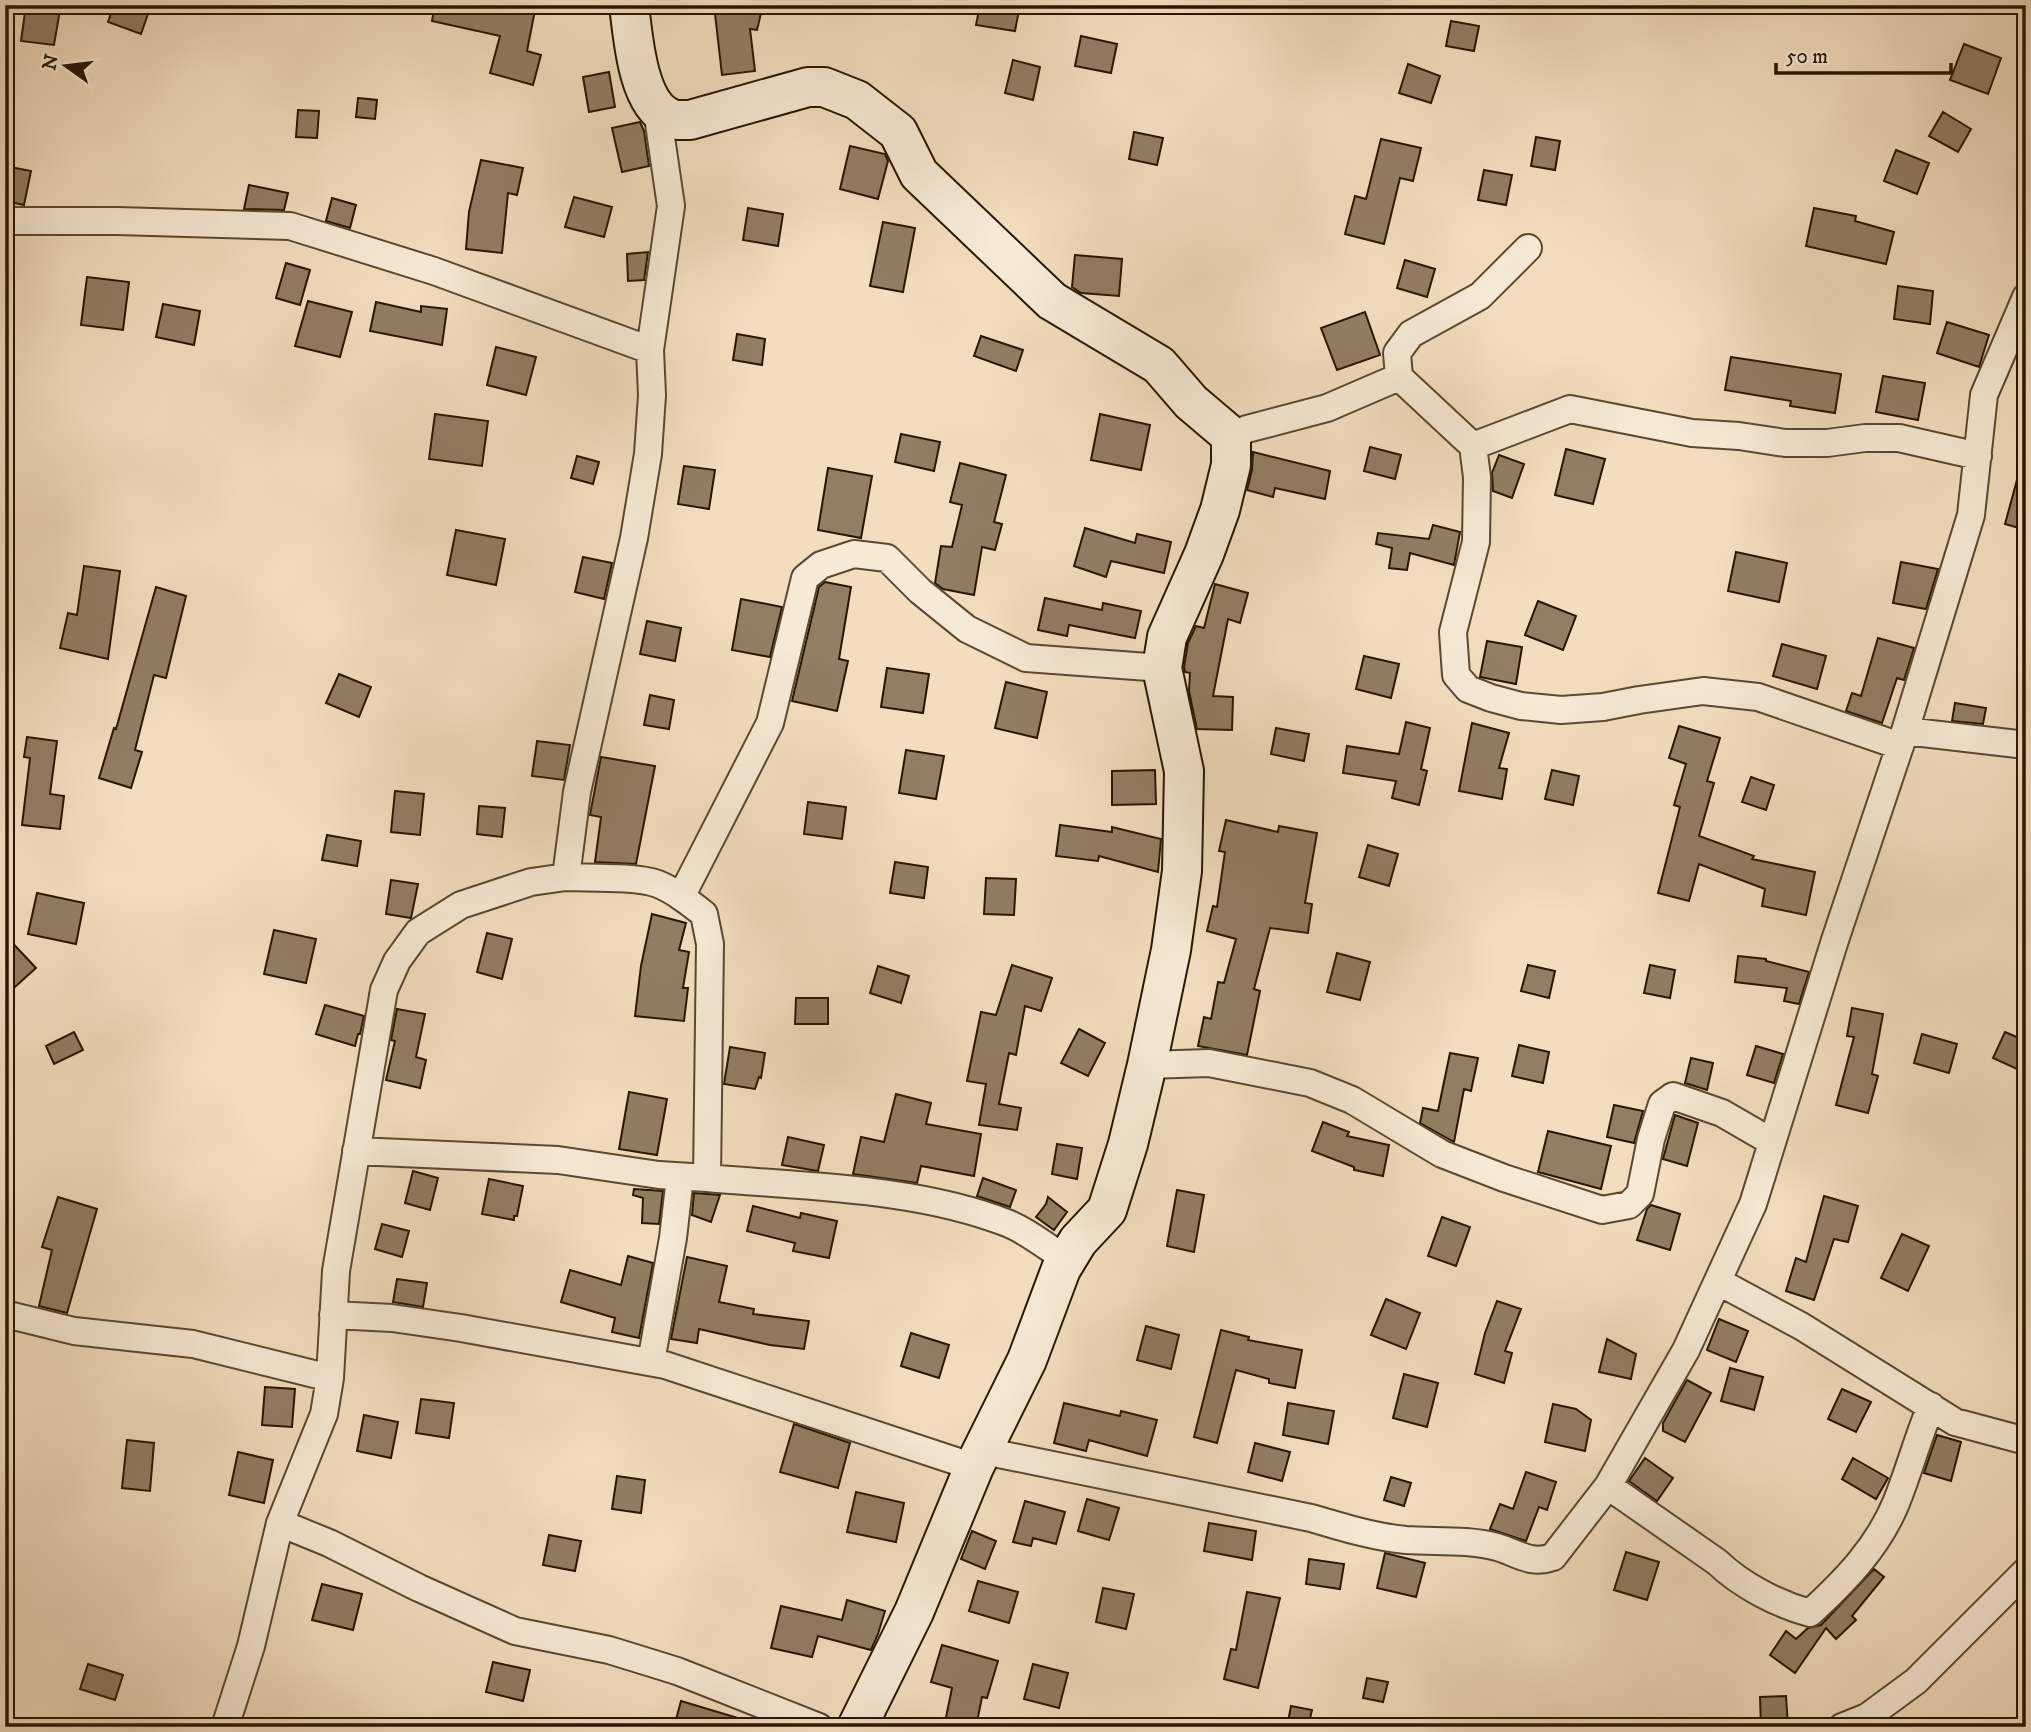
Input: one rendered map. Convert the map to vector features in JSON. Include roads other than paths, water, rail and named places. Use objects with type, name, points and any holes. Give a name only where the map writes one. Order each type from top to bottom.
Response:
[{"type":"main road","points":[[629,5],[643,82],[657,110],[671,119],[690,120],[808,87],[824,87],[856,100],[898,132],[919,174],[1052,301],[1158,365],[1191,402],[1231,436],[1231,465],[1220,510],[1204,554],[1167,637],[1162,668],[1184,771],[1182,871],[1171,950],[1128,1144],[1107,1210],[1078,1241],[1061,1269],[1027,1360],[979,1459],[914,1612],[857,1727]]},
{"type":"street","points":[[566,877],[577,792],[635,538],[648,454],[652,395],[650,349],[671,205],[657,110]]},
{"type":"street","points":[[5,221],[290,226],[434,271],[650,349]]},
{"type":"street","points":[[1528,248],[1480,296],[1411,334],[1397,353],[1399,377],[1473,446],[1477,477],[1476,542],[1454,632],[1456,676],[1468,689],[1521,706],[1561,710],[1603,707],[1703,691],[1758,697],[1902,739],[2026,744]]},
{"type":"street","points":[[334,1315],[392,1318],[461,1328],[665,1365],[979,1459],[1311,1518],[1405,1540],[1443,1540],[1497,1547],[1530,1560],[1542,1561],[1553,1557],[1608,1486],[1686,1350],[1753,1204],[1835,940],[1902,739],[1970,515],[1984,395],[2026,297]]},
{"type":"street","points":[[1231,436],[1247,429],[1327,408],[1399,377]]},
{"type":"street","points":[[1473,446],[1570,409],[1692,433],[1785,443],[1899,438],[1978,456]]},
{"type":"street","points":[[681,897],[770,723],[805,578],[821,565],[855,554],[887,558],[919,591],[967,629],[1026,658],[1162,668]]},
{"type":"street","points":[[225,1727],[251,1646],[280,1523],[324,1414],[330,1378],[336,1270],[384,990],[397,961],[418,932],[461,905],[531,882],[566,877],[657,883],[704,914],[710,944],[707,1178]]},
{"type":"street","points":[[1147,1065],[1209,1063],[1310,1083],[1352,1100],[1442,1154],[1602,1210],[1629,1205],[1640,1194],[1651,1139],[1662,1104],[1673,1096],[1722,1113],[1772,1142]]},
{"type":"street","points":[[356,1151],[558,1160],[680,1177],[872,1192],[953,1206],[1010,1224],[1067,1260]]},
{"type":"street","points":[[651,1362],[673,1238],[680,1177]]},
{"type":"street","points":[[1718,1282],[1801,1326],[1955,1422],[2026,1441]]},
{"type":"street","points":[[5,1314],[74,1331],[193,1344],[330,1378]]},
{"type":"street","points":[[1608,1486],[1661,1521],[1717,1562],[1731,1576],[1792,1608],[1810,1612],[1848,1577],[1872,1545],[1895,1505],[1931,1406]]},
{"type":"street","points":[[280,1523],[329,1543],[419,1588],[515,1631],[609,1650],[677,1671],[819,1727]]},
{"type":"street","points":[[1842,1727],[1867,1717],[1916,1681],[2026,1571]]}]
